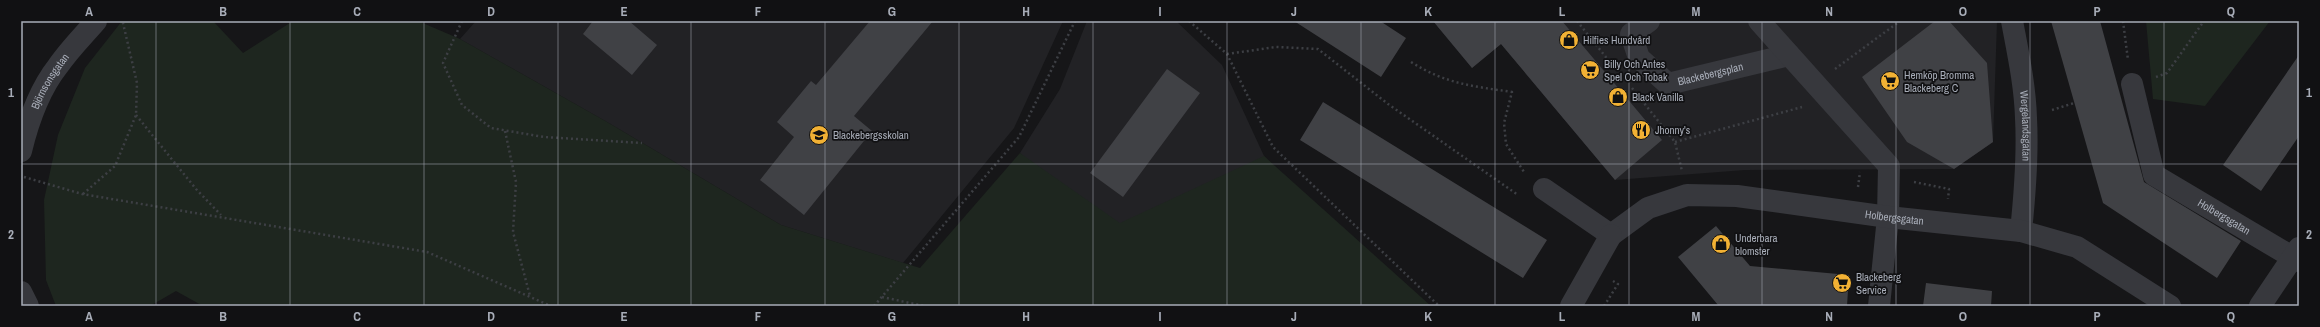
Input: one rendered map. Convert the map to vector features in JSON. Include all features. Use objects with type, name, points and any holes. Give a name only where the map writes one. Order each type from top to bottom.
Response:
[{"type":"street","name":"Björnsonsgatan","points":[[24,141],[50,78],[96,21]]},
{"type":"street","name":"Blackebergsplan","points":[[1649,21],[1631,34],[1639,58],[1668,84],[1789,55]]},
{"type":"street","points":[[1759,21],[1889,166],[1888,217],[1879,306]]},
{"type":"street","name":"Wergelandsgatan","points":[[2012,21],[2024,86],[2026,118],[2026,182],[2021,231]]},
{"type":"street","name":"Holbergsgatan","points":[[2132,84],[2154,175],[2297,255]]},
{"type":"street","points":[[1544,190],[1611,235]]},
{"type":"street","name":"Holbergsgatan","points":[[1571,306],[1611,235],[1648,208],[1687,195],[1737,196],[1888,217],[2021,231],[2077,247],[2170,306]]},
{"type":"street","points":[[2260,306],[2297,255]]},
{"type":"street","points":[[21,292],[28,306]]},
{"type":"path","points":[[82,194],[115,166],[136,115],[137,83],[122,21]]},
{"type":"path","points":[[462,21],[443,63],[462,105],[491,128],[544,137],[642,143]]},
{"type":"path","points":[[874,306],[1019,137],[1076,21]]},
{"type":"path","points":[[1189,21],[1227,54],[1272,147],[1439,306]]},
{"type":"path","points":[[1830,72],[1900,21]]},
{"type":"path","points":[[2123,21],[2132,84],[2167,73],[2204,21]]},
{"type":"path","points":[[1227,54],[1276,47],[1318,49],[1388,104],[1466,159]]},
{"type":"path","points":[[1411,62],[1430,74],[1451,82],[1512,92],[1504,123],[1506,144],[1521,170],[1544,190]]},
{"type":"path","points":[[1679,157],[1675,142],[1829,99]]},
{"type":"path","points":[[136,115],[196,189],[222,216]]},
{"type":"path","points":[[505,131],[516,182],[513,232],[530,296]]},
{"type":"path","points":[[21,176],[82,194],[222,216],[427,252],[543,301],[551,306]]},
{"type":"path","points":[[882,297],[924,306]]},
{"type":"path","points":[[1604,306],[1610,297]]},
{"type":"path","points":[[543,301],[545,306]]},
{"type":"shaded area","points":[[122,21],[213,21],[243,53],[293,21],[418,21],[460,39],[607,122],[781,225],[920,268],[1020,153],[1120,223],[1264,156],[1431,306],[203,306],[176,291],[150,306],[56,306],[46,280],[44,200],[58,135],[85,68]]},
{"type":"shaded area","name":"Blackebergsskolan","points":[[476,21],[1063,21],[1014,128],[903,263],[781,225],[607,122],[460,39]]},
{"type":"shaded area","points":[[1087,21],[1176,21],[1222,65],[1264,156],[1360,254],[1159,289],[1020,153],[1060,89]]},
{"type":"shaded area","points":[[1433,21],[1997,21],[1993,142],[1954,169],[1745,170],[1615,180],[1501,44],[1472,68]]},
{"type":"shaded area","points":[[2146,21],[2270,21],[2205,106],[2153,99]]},
{"type":"building","points":[[593,21],[629,21],[657,45],[632,75],[583,34]]},
{"type":"building","points":[[870,21],[933,21],[854,116],[872,131],[804,215],[760,180],[794,137],[777,122],[811,81],[816,85]]},
{"type":"building","points":[[1294,21],[1380,21],[1406,38],[1381,77]]},
{"type":"building","points":[[1433,21],[1562,21],[1662,140],[1615,180],[1501,44],[1472,68]]},
{"type":"building","points":[[1935,21],[1949,21],[1987,63],[1993,142],[1954,169],[1907,142],[1862,77]]},
{"type":"building","points":[[2051,21],[2100,21],[2144,182],[2241,241],[2217,278],[2103,203]]},
{"type":"building","points":[[2299,55],[2299,136],[2261,191],[2223,165]]},
{"type":"building","points":[[1167,69],[1200,93],[1123,197],[1090,173]]},
{"type":"building","points":[[1323,102],[1547,240],[1523,278],[1300,140]]},
{"type":"building","points":[[1716,226],[1750,266],[1849,275],[1847,306],[1718,305],[1678,257]]},
{"type":"building","points":[[1926,283],[1992,291],[1991,306],[1923,306]]},
{"type":"place","name":"Hilfies Hundvård","points":[[1569,40]]},
{"type":"place","name":"Billy Och Antes Spel Och Tobak","points":[[1590,70]]},
{"type":"place","name":"Hemköp Bromma Blackeberg C","points":[[1890,81]]},
{"type":"place","name":"Black Vanilla","points":[[1618,97]]},
{"type":"place","name":"Jhonny's","points":[[1641,130]]},
{"type":"place","name":"Blackebergsskolan","points":[[819,135]]},
{"type":"place","name":"Underbara blomster","points":[[1721,244]]},
{"type":"place","name":"Blackeberg Service","points":[[1842,283]]}]
